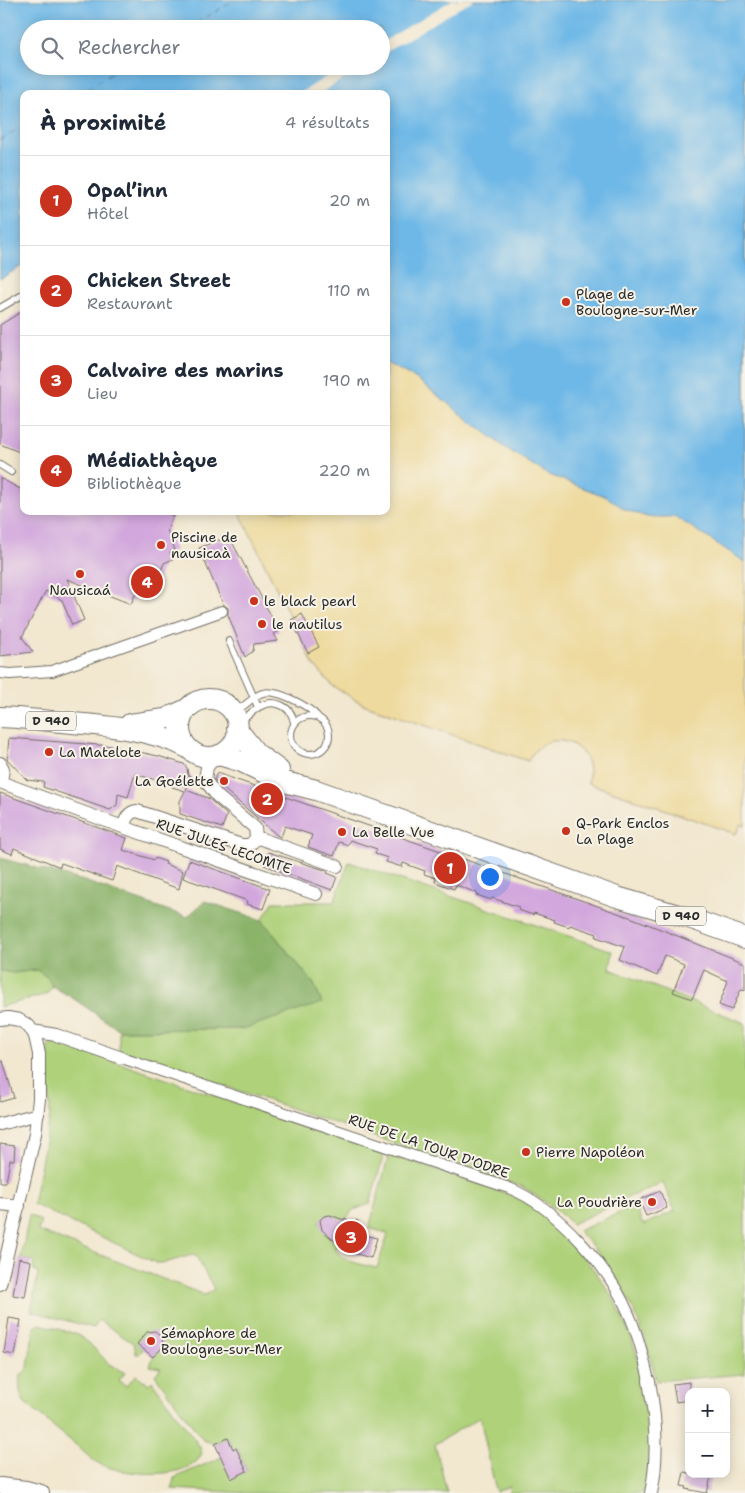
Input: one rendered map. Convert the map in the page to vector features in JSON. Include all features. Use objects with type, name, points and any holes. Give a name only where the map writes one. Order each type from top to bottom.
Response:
[{"type":"main road","points":[[215,700],[225,705],[233,712],[237,727],[236,737],[232,745],[217,756],[200,756],[188,748],[181,737],[181,720],[187,709],[197,702],[215,700]]},
{"type":"main road","name":"D 940","points":[[101,726],[159,721],[171,718],[187,709]]},
{"type":"main road","name":"D 940","points":[[0,717],[101,726],[161,736],[188,748]]},
{"type":"main road","name":"D 940","points":[[237,727],[252,749],[266,761],[290,777],[316,790]]},
{"type":"main road","name":"D 940","points":[[217,756],[242,762],[281,781],[316,790],[617,897],[689,918],[745,938]]},
{"type":"main road","name":"D 940","points":[[617,897],[686,927],[745,949]]},
{"type":"street","points":[[0,673],[52,671],[222,611]]},
{"type":"street","name":"RUE JULES LECOMTE","points":[[123,827],[128,815],[137,811],[243,845],[251,844],[256,837],[257,831],[253,825],[217,796],[204,777],[206,770],[217,756]]},
{"type":"street","name":"RUE JULES LECOMTE","points":[[0,763],[3,768],[0,782],[316,894]]},
{"type":"street","name":"RUE JULES LECOMTE","points":[[256,837],[337,866]]},
{"type":"street","name":"RUE DE LA TOUR D'ODRE","points":[[0,1019],[19,1020],[24,1022],[32,1031],[56,1035],[509,1188],[552,1214],[596,1262],[614,1286],[636,1330],[646,1364],[654,1412],[657,1448],[651,1493]]},
{"type":"street","points":[[0,1284],[19,1206],[38,1114],[38,1054],[37,1041],[32,1031]]},
{"type":"street","points":[[0,1124],[38,1114]]},
{"type":"street","points":[[0,1204],[19,1206]]},
{"type":"street","points":[[0,1486],[41,1493]]},
{"type":"lane","points":[[0,308],[20,296]]},
{"type":"lane","points":[[0,465],[11,472]]},
{"type":"lane","points":[[229,641],[258,707]]},
{"type":"lane","points":[[225,705],[240,708],[262,693],[277,694],[303,704],[319,718],[327,726],[329,736],[326,746],[314,754],[304,754],[293,746],[290,732],[294,723],[300,718],[306,716],[319,718]]},
{"type":"lane","points":[[237,727],[258,707],[270,704],[286,707],[292,713],[294,723]]},
{"type":"green space","points":[[0,858],[84,881],[187,917],[205,901],[262,920],[314,984],[322,1003],[243,1029],[119,1030],[52,986],[47,977],[37,970],[14,973],[0,971]]},
{"type":"green space","points":[[349,862],[613,951],[610,969],[745,1023],[745,1374],[656,1381],[643,1334],[624,1291],[603,1259],[578,1231],[635,1206],[643,1225],[675,1211],[663,1183],[572,1224],[555,1209],[523,1187],[119,1050],[119,1030],[243,1029],[314,984],[262,920],[273,902],[334,902]]},
{"type":"green space","points":[[37,970],[47,977],[52,986],[47,994],[0,1007],[0,971],[14,973]]},
{"type":"green space","points":[[53,1043],[66,1045],[384,1153],[370,1204],[353,1210],[344,1221],[332,1216],[324,1216],[320,1221],[323,1230],[338,1242],[336,1250],[339,1254],[354,1262],[377,1268],[388,1234],[369,1228],[388,1158],[391,1156],[500,1191],[536,1209],[552,1223],[598,1275],[622,1316],[632,1340],[646,1391],[649,1418],[650,1444],[644,1493],[510,1493],[509,1486],[496,1492],[480,1417],[435,1444],[447,1493],[248,1493],[172,1489],[174,1478],[222,1457],[231,1478],[247,1471],[237,1448],[233,1449],[228,1438],[215,1444],[203,1440],[155,1375],[161,1368],[150,1366],[153,1357],[162,1347],[143,1349],[139,1354],[136,1354],[134,1344],[99,1320],[94,1328],[31,1311],[38,1273],[33,1270],[34,1261],[21,1259],[29,1215],[41,1221],[38,1231],[205,1295],[214,1289],[195,1254],[165,1263],[156,1263],[33,1204],[50,1116],[48,1047]]},
{"type":"green space","points":[[40,1324],[76,1334],[89,1343],[109,1364],[125,1373],[119,1380],[126,1386],[136,1375],[149,1384],[152,1381],[200,1447],[202,1453],[196,1462],[185,1468],[156,1474],[110,1468],[90,1458],[25,1403],[20,1389],[20,1375],[28,1367],[34,1327]]},
{"type":"sand","name":"Plage de Boulogne-sur-Mer","points":[[745,0],[745,826],[741,824],[736,834],[588,783],[589,768],[585,757],[578,748],[568,742],[546,743],[536,750],[528,761],[363,704],[334,687],[313,664],[241,515],[390,515],[390,90],[385,90],[383,75],[390,75],[390,64]]},
{"type":"water","points":[[0,0],[745,0],[745,562],[676,517],[647,517],[626,510],[607,497],[547,474],[504,447],[415,378],[390,365],[390,90],[20,90],[20,267],[0,279]]},
{"type":"pier","points":[[452,0],[473,0],[390,50],[390,38]]},
{"type":"pier","points":[[329,75],[350,75],[325,90],[305,90]]},
{"type":"building","points":[[20,312],[20,452],[0,444],[0,325]]},
{"type":"building","name":"Nausicaá","points":[[0,478],[20,489],[20,515],[173,516],[167,530],[175,550],[170,552],[173,559],[164,563],[151,596],[137,590],[131,604],[67,579],[84,620],[72,625],[62,600],[46,591],[22,637],[33,652],[0,656]]},
{"type":"building","points":[[218,540],[227,542],[231,540],[279,631],[274,634],[278,641],[254,644],[253,651],[245,657],[228,615],[228,608],[223,604],[199,548]]},
{"type":"building","points":[[302,614],[319,647],[308,653],[291,620]]},
{"type":"building","points":[[9,738],[112,746],[184,764],[188,775],[192,777],[186,790],[208,798],[227,815],[222,828],[180,814],[180,801],[185,791],[172,787],[173,785],[135,774],[128,797],[118,794],[117,805],[110,810],[43,787],[44,782],[27,780],[7,759]]},
{"type":"building","points":[[217,773],[635,919],[745,963],[745,990],[741,989],[732,1010],[719,1005],[728,981],[704,970],[692,999],[673,992],[684,964],[665,956],[657,976],[620,960],[625,947],[596,937],[597,934],[554,922],[555,920],[534,913],[533,915],[518,910],[519,907],[476,895],[477,893],[456,885],[454,889],[435,882],[436,878],[424,874],[425,871],[403,863],[402,867],[386,862],[388,858],[375,854],[377,849],[350,840],[348,845],[339,842],[334,856],[308,847],[312,835],[285,826],[281,837],[278,836],[219,785],[214,779]]},
{"type":"building","points":[[0,793],[127,838],[123,850],[154,860],[155,858],[183,871],[179,889],[117,866],[112,881],[61,863],[60,867],[14,848],[12,854],[0,849]]},
{"type":"building","points":[[268,852],[328,871],[327,873],[337,877],[332,890],[264,865]]},
{"type":"building","points":[[189,860],[270,889],[263,909],[247,904],[248,901],[183,878]]},
{"type":"building","points":[[3,1061],[14,1098],[0,1102],[0,1062]]},
{"type":"building","points":[[0,1144],[15,1146],[14,1160],[10,1160],[6,1182],[0,1182]]},
{"type":"building","name":"La Poudrière","points":[[660,1191],[667,1208],[646,1216],[639,1200]]},
{"type":"building","points":[[330,1215],[344,1220],[345,1218],[354,1224],[357,1220],[364,1235],[377,1238],[371,1258],[349,1252],[348,1249],[322,1230],[320,1220],[324,1216]]},
{"type":"building","points":[[19,1258],[31,1261],[25,1297],[13,1295]]},
{"type":"building","points":[[9,1318],[21,1320],[15,1355],[4,1353]]},
{"type":"building","name":"Sémaphore de Boulogne-sur-Mer","points":[[155,1331],[162,1337],[163,1347],[153,1357],[137,1344],[147,1332]]},
{"type":"building","points":[[689,1382],[689,1388],[685,1388],[685,1401],[676,1402],[673,1384]]},
{"type":"building","points":[[228,1438],[233,1449],[236,1448],[247,1471],[231,1479],[215,1444]]},
{"type":"building","points":[[684,1472],[685,1478],[711,1478],[707,1493],[686,1489],[687,1487],[681,1486]]},
{"type":"ferry route","points":[[202,20],[235,0]]},
{"type":"ferry route","points":[[85,90],[109,75]]},
{"type":"ferry route","points":[[0,140],[20,128]]},
{"type":"place","name":"Plage de Boulogne-sur-Mer","points":[[566,302]]},
{"type":"place","name":"Piscine de nausicaà","points":[[161,545]]},
{"type":"place","name":"Nausicaá","points":[[80,574]]},
{"type":"place","name":"Médiathèque","points":[[147,582]]},
{"type":"place","name":"le black pearl","points":[[254,601]]},
{"type":"place","name":"le nautilus","points":[[262,624]]},
{"type":"place","name":"La Matelote","points":[[49,752]]},
{"type":"place","name":"La Goélette","points":[[224,781]]},
{"type":"place","name":"Chicken Street","points":[[267,799]]},
{"type":"place","name":"Q-Park Enclos La Plage","points":[[566,831]]},
{"type":"place","name":"La Belle Vue","points":[[342,832]]},
{"type":"place","name":"Opal’inn","points":[[450,868]]},
{"type":"place","name":"Pierre Napoléon","points":[[526,1152]]},
{"type":"place","name":"La Poudrière","points":[[652,1202]]},
{"type":"place","name":"Calvaire des marins","points":[[351,1237]]},
{"type":"place","name":"Sémaphore de Boulogne-sur-Mer","points":[[151,1341]]}]
